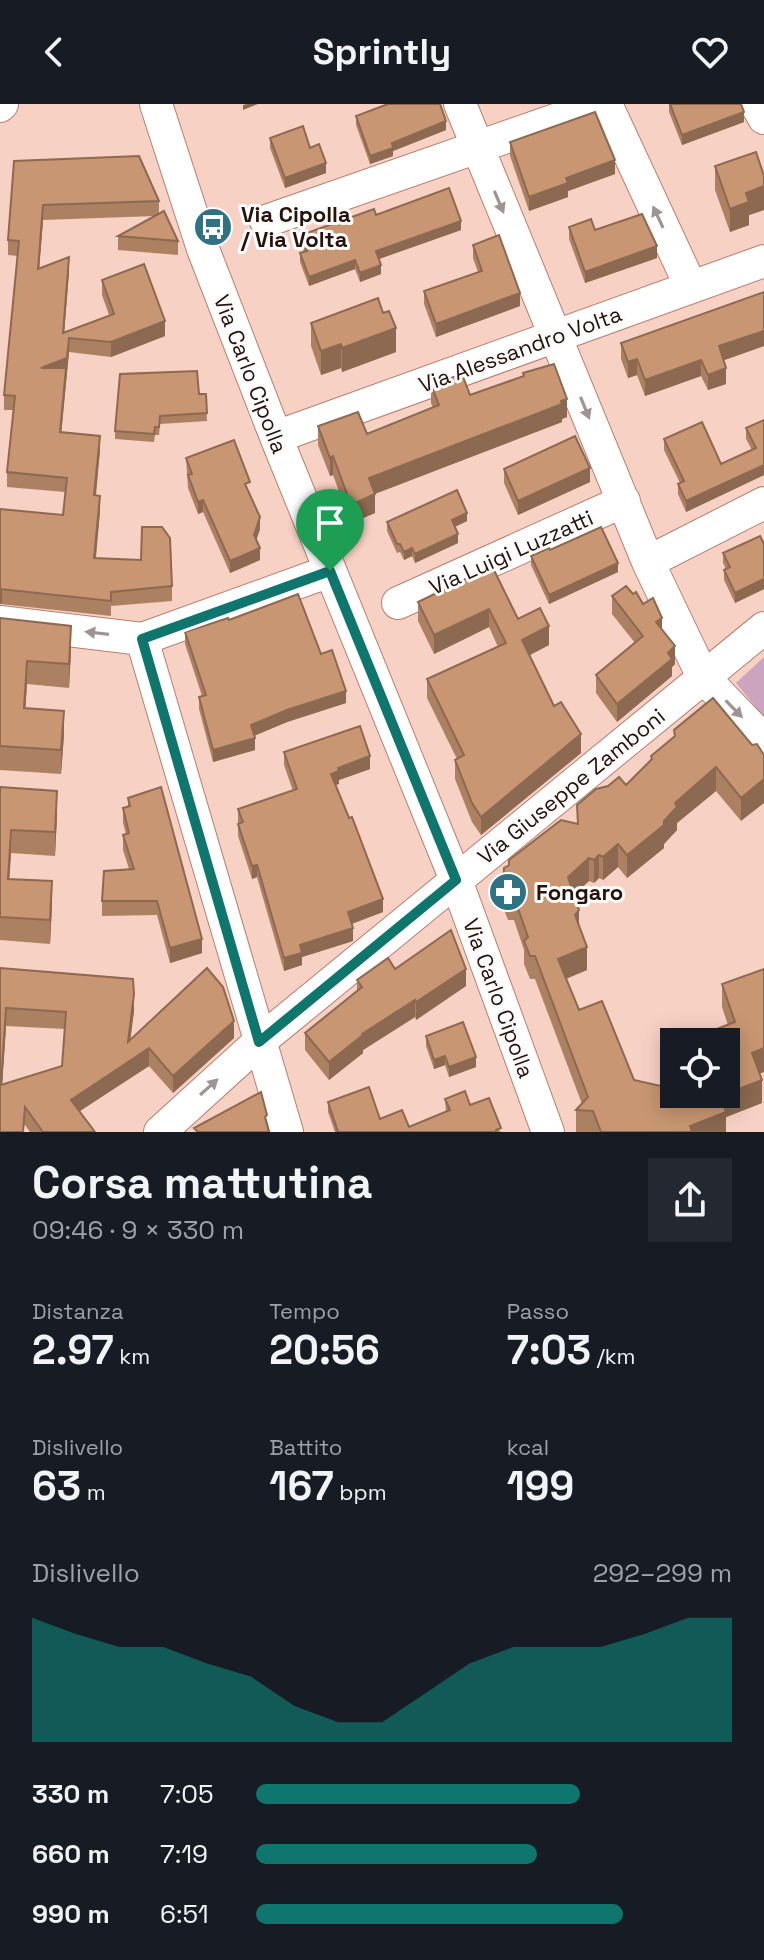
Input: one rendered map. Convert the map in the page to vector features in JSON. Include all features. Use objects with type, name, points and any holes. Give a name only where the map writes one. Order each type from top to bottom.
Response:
[{"type":"street","name":"Via Carlo Cipolla","points":[[156,104],[203,249],[456,880],[548,1132]]},
{"type":"street","points":[[460,104],[648,562],[703,677],[764,740]]},
{"type":"street","points":[[266,221],[603,104],[691,287]]},
{"type":"street","points":[[756,104],[764,118]]},
{"type":"street","name":"Via Alessandro Volta","points":[[276,437],[764,261]]},
{"type":"street","name":"Via Luigi Luzzatti","points":[[398,603],[624,501]]},
{"type":"street","points":[[648,562],[764,503]]},
{"type":"street","points":[[0,622],[142,639],[330,571]]},
{"type":"street","name":"Via Giuseppe Zamboni","points":[[160,1132],[259,1042],[764,628]]},
{"type":"street","points":[[142,639],[287,1132]]},
{"type":"shaded area","points":[[764,657],[764,717],[736,683]]},
{"type":"building","points":[[388,104],[440,104],[446,121],[392,143],[393,148],[370,156],[356,116]]},
{"type":"building","points":[[670,104],[741,104],[744,112],[682,135]]},
{"type":"building","points":[[595,112],[615,160],[566,178],[568,183],[529,197],[510,142]]},
{"type":"building","points":[[303,126],[310,148],[319,144],[326,163],[285,178],[270,138]]},
{"type":"building","points":[[756,152],[764,186],[746,193],[749,202],[730,209],[715,166]]},
{"type":"building","points":[[139,156],[159,201],[43,205],[38,269],[69,257],[63,333],[114,314],[102,280],[144,264],[165,321],[111,342],[69,338],[67,358],[41,368],[66,368],[60,432],[100,436],[94,495],[100,496],[94,558],[141,560],[142,527],[162,527],[170,538],[172,586],[111,592],[111,601],[0,589],[0,509],[63,515],[67,478],[7,472],[15,396],[4,395],[19,241],[8,240],[14,161]]},
{"type":"building","points":[[449,188],[461,221],[376,251],[381,265],[360,273],[355,260],[309,277],[300,253],[307,251],[301,235],[374,209],[376,215]]},
{"type":"building","points":[[164,211],[178,241],[118,236]]},
{"type":"building","points":[[642,214],[657,246],[585,272],[569,227],[591,219],[595,230]]},
{"type":"building","points":[[499,235],[520,293],[436,324],[424,291],[482,271],[473,245]]},
{"type":"building","points":[[764,292],[764,331],[719,346],[726,368],[708,375],[701,360],[645,380],[637,359],[628,362],[621,343]]},
{"type":"building","points":[[378,298],[383,313],[389,311],[396,328],[342,348],[341,344],[321,351],[311,323]]},
{"type":"building","points":[[554,364],[567,399],[561,401],[562,404],[369,478],[375,494],[351,505],[318,426],[358,412],[367,434],[439,405],[431,385],[462,374],[470,395]]},
{"type":"building","points":[[197,371],[199,394],[206,394],[207,413],[160,416],[159,427],[155,427],[154,434],[115,431],[120,374]]},
{"type":"building","points":[[764,420],[764,465],[686,501],[678,484],[684,481],[664,439],[702,422],[721,464],[756,448],[746,428]]},
{"type":"building","points":[[575,436],[590,468],[518,501],[504,469]]},
{"type":"building","points":[[234,440],[250,482],[245,484],[260,517],[254,535],[260,548],[230,561],[203,500],[198,502],[188,475],[192,474],[186,458]]},
{"type":"building","points":[[457,490],[467,513],[452,520],[458,534],[415,554],[412,548],[404,552],[387,522]]},
{"type":"building","points":[[601,527],[618,563],[549,595],[531,556]]},
{"type":"building","points":[[760,536],[764,544],[764,579],[735,593],[724,570],[730,567],[723,553]]},
{"type":"building","points":[[492,566],[518,619],[540,608],[549,626],[522,640],[554,706],[561,702],[581,734],[481,817],[455,760],[464,755],[427,679],[506,643],[489,609],[434,635],[418,602]]},
{"type":"building","points":[[626,586],[633,594],[636,592],[643,604],[653,598],[662,618],[656,622],[675,646],[668,653],[672,659],[617,704],[596,675],[643,636],[612,596]]},
{"type":"building","points":[[298,594],[321,654],[332,650],[346,691],[251,725],[255,738],[213,750],[199,697],[206,695],[185,632],[229,620]]},
{"type":"building","points":[[0,618],[71,626],[69,664],[27,661],[24,708],[64,711],[61,750],[0,746]]},
{"type":"building","points":[[713,698],[764,755],[764,779],[741,798],[716,767],[675,803],[677,807],[664,825],[627,855],[618,844],[603,857],[589,858],[568,877],[579,910],[575,915],[587,947],[558,959],[579,1010],[602,1001],[634,1080],[660,1086],[660,1108],[724,1108],[726,1112],[690,1126],[692,1132],[601,1132],[593,1111],[576,1110],[588,1097],[535,956],[530,956],[524,941],[528,937],[514,897],[508,897],[503,884],[504,868],[509,865],[509,860],[561,820],[578,824],[577,805],[596,789],[608,786],[619,777],[626,785],[652,759],[651,756],[675,736],[674,730]]},
{"type":"building","points":[[360,726],[370,756],[338,768],[339,771],[331,774],[349,818],[352,817],[383,899],[348,912],[353,928],[300,945],[302,953],[284,958],[257,865],[252,866],[238,824],[243,822],[238,809],[297,789],[284,752]]},
{"type":"building","points":[[0,787],[57,791],[55,832],[11,830],[8,879],[52,881],[50,920],[0,917]]},
{"type":"building","points":[[161,787],[202,939],[170,948],[157,901],[102,901],[104,871],[134,869],[123,835],[129,833],[123,808],[130,806],[128,798]]},
{"type":"building","points":[[451,930],[466,969],[362,1034],[329,1062],[305,1033],[362,987],[357,980],[388,958],[395,969]]},
{"type":"building","points":[[0,968],[133,979],[128,1042],[207,968],[223,987],[234,1021],[173,1076],[149,1048],[71,1100],[95,1132],[43,1132],[25,1107],[23,1132],[0,1132]],"holes":[[[6,1008],[66,1012],[62,1066],[1,1085]]]},
{"type":"building","points":[[764,969],[764,1048],[752,1053],[762,1080],[740,1089],[740,1028],[719,1028],[735,1022],[722,984]]},
{"type":"building","points":[[463,1022],[476,1057],[449,1067],[445,1056],[434,1060],[426,1036]]},
{"type":"building","points":[[369,1087],[380,1119],[402,1110],[409,1127],[450,1110],[445,1099],[465,1091],[470,1105],[489,1098],[501,1128],[496,1132],[338,1132],[328,1102]]},
{"type":"building","points":[[261,1092],[269,1132],[198,1132],[194,1128]]},
{"type":"place","name":"Via Cipolla / Via Volta","points":[[213,227]]},
{"type":"place","name":"Fongaro","points":[[508,892]]},
{"type":"route","points":[[330,571],[456,880],[259,1042],[142,639],[330,571]]}]
